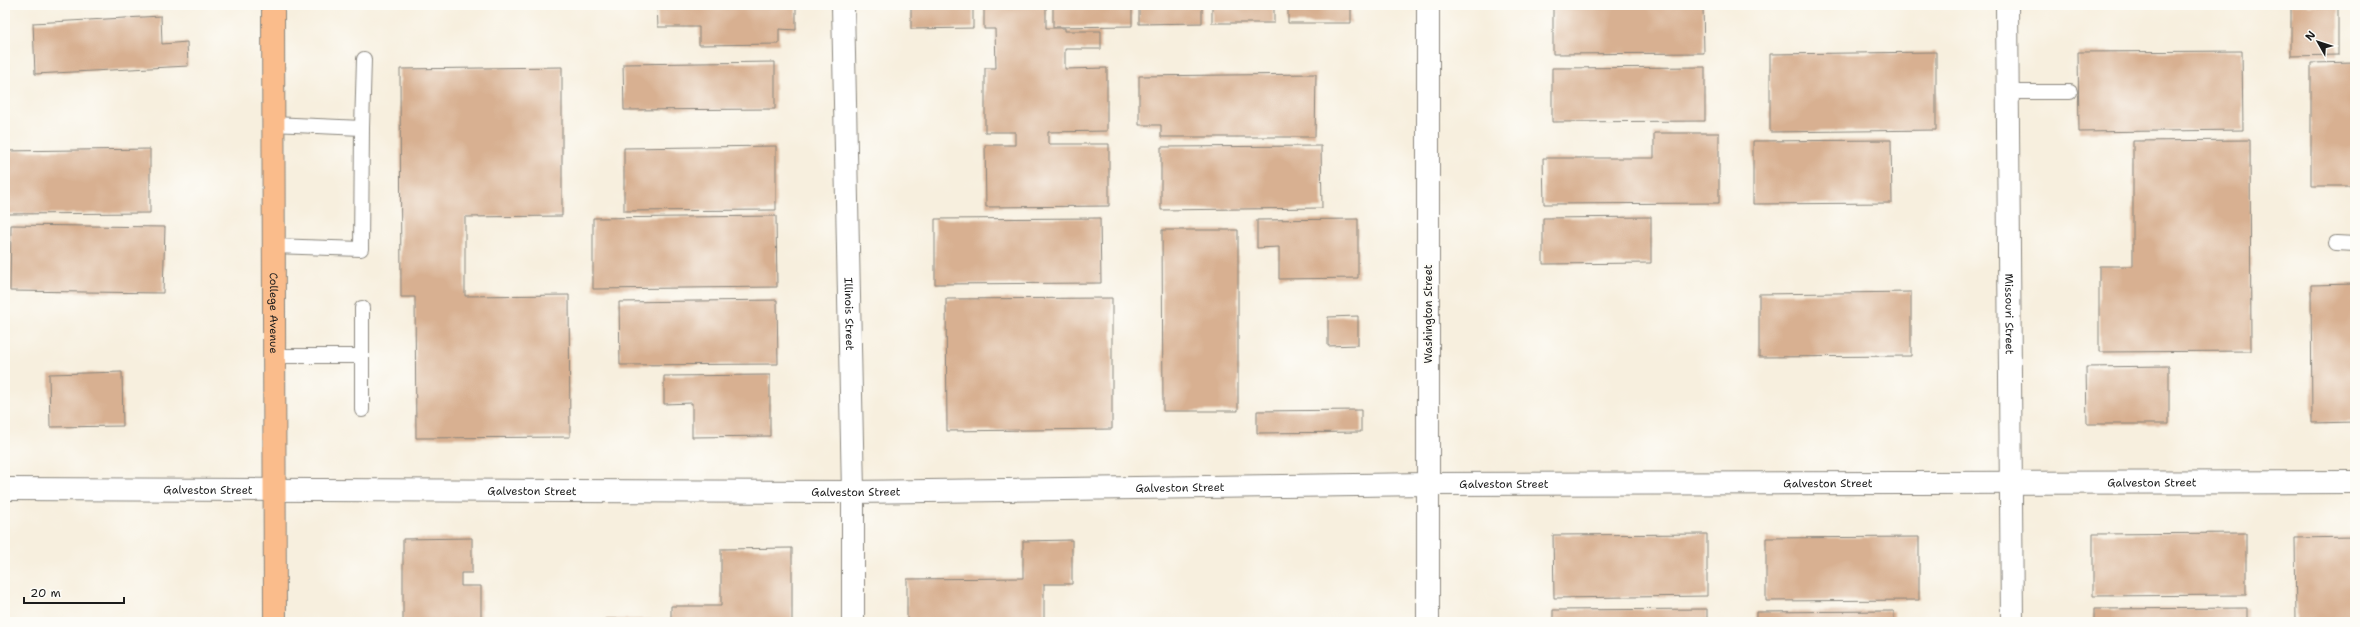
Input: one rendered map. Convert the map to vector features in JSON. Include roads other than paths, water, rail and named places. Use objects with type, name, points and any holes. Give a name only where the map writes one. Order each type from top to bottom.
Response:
[{"type":"main road","name":"College Avenue","points":[[273,5],[272,356],[275,622]]},
{"type":"street","name":"Illinois Street","points":[[843,5],[853,492],[853,622]]},
{"type":"street","name":"Washington Street","points":[[1428,5],[1428,622]]},
{"type":"street","name":"Missouri Street","points":[[2007,5],[2009,92],[2012,622]]},
{"type":"street","name":"Galveston Street","points":[[5,489],[853,492],[1428,484],[2355,482]]},
{"type":"lane","points":[[273,246],[361,249],[364,59]]},
{"type":"lane","points":[[2009,92],[2070,92]]},
{"type":"lane","points":[[272,124],[362,128]]},
{"type":"lane","points":[[2336,243],[2355,244]]},
{"type":"lane","points":[[362,308],[362,410]]},
{"type":"lane","points":[[272,356],[362,356]]}]
